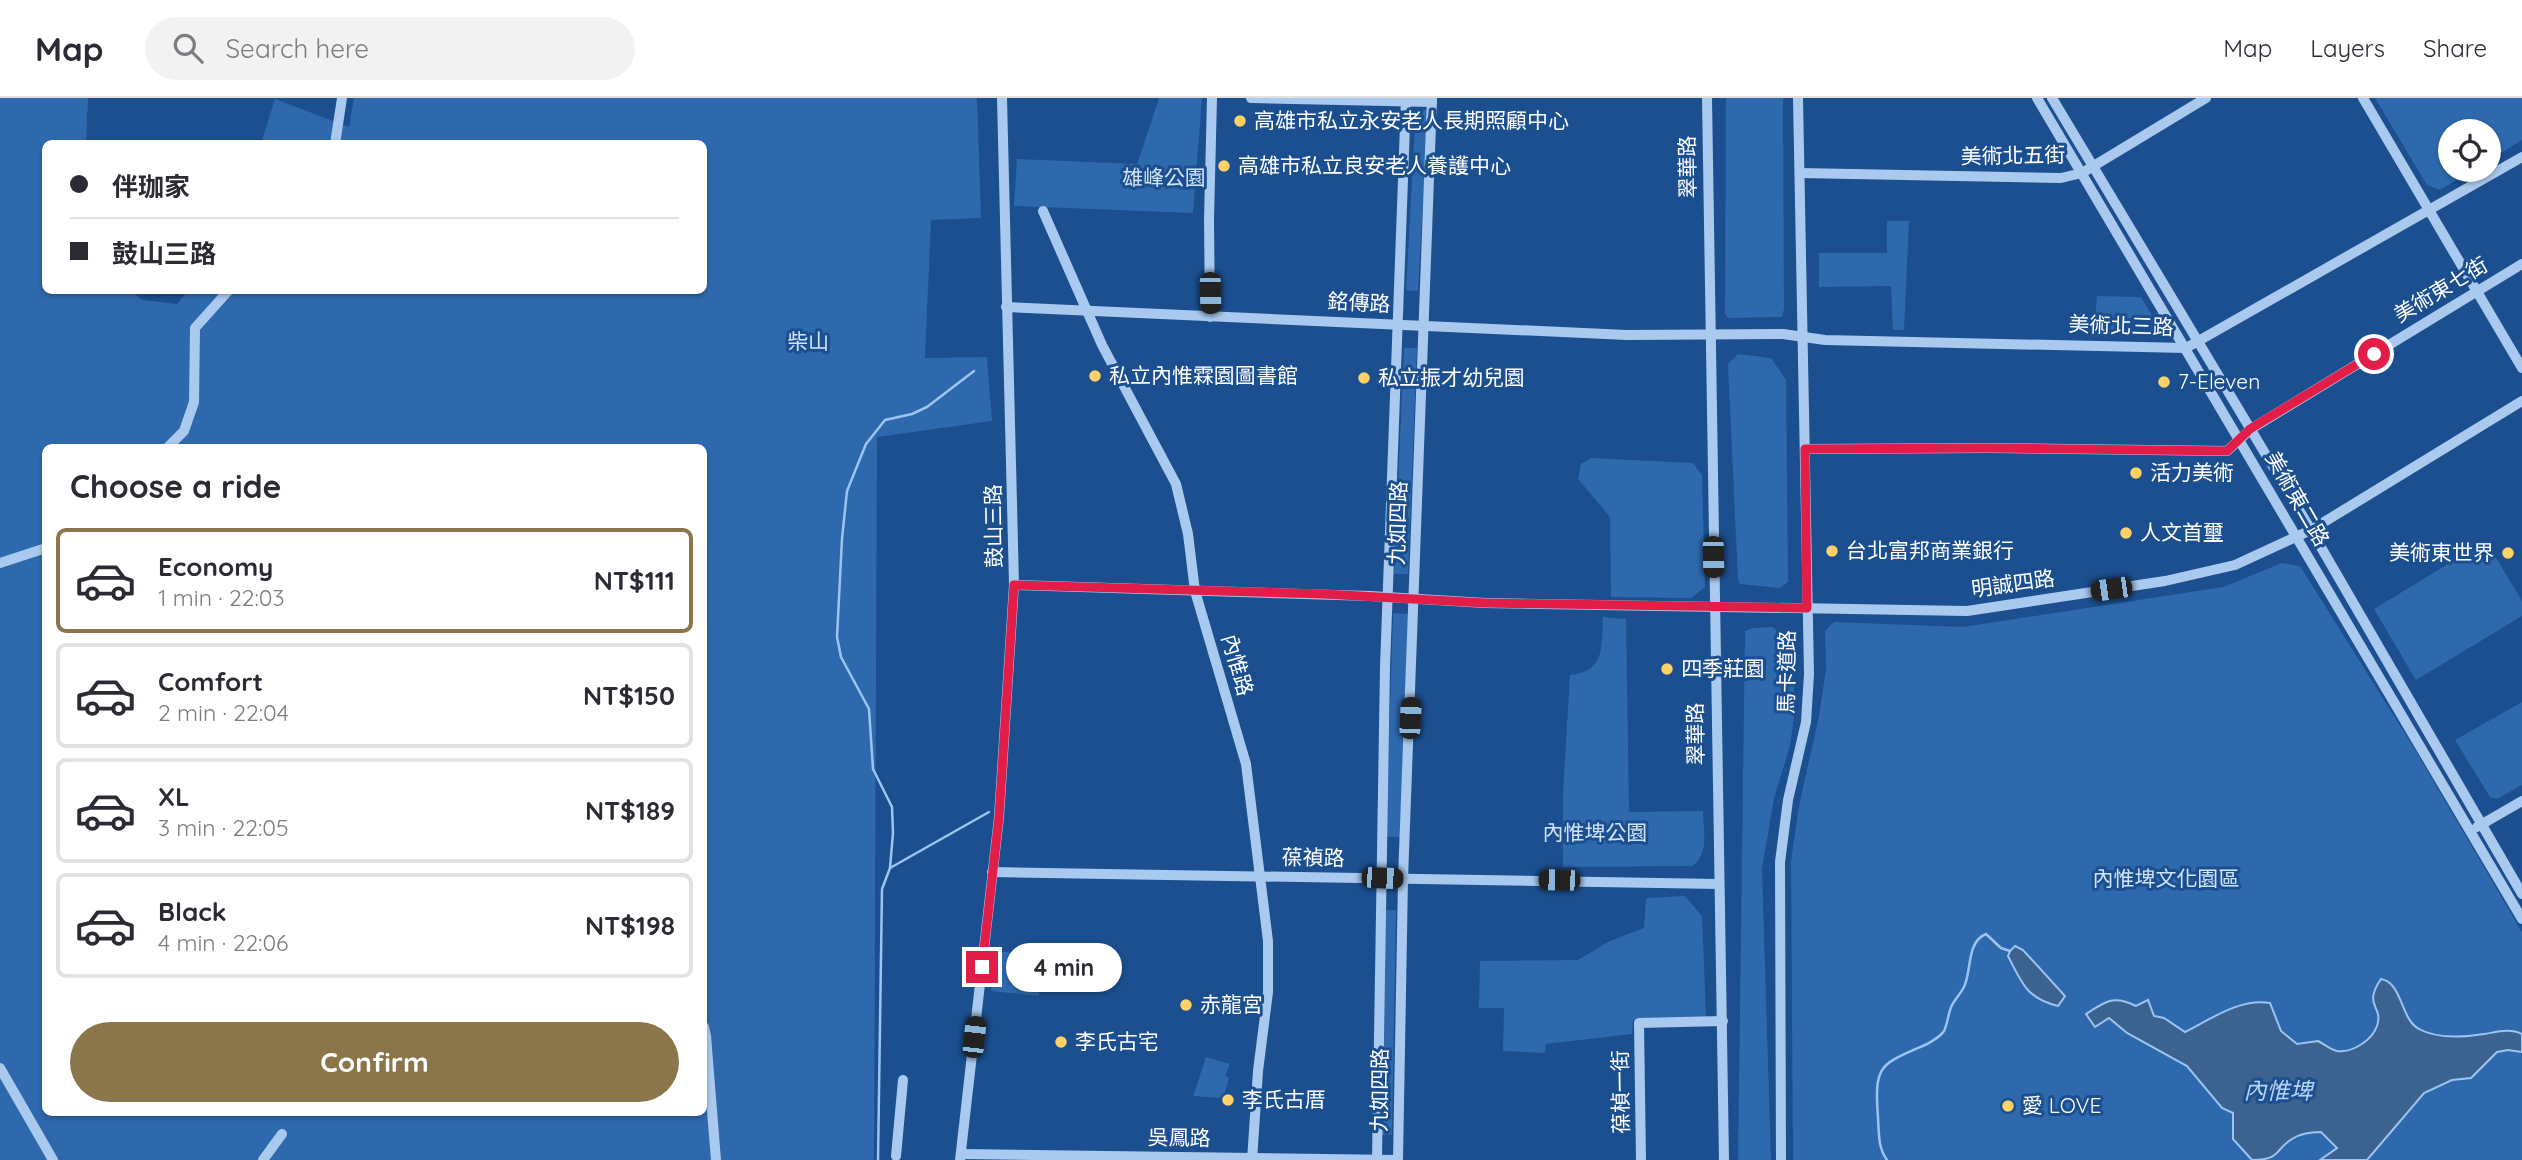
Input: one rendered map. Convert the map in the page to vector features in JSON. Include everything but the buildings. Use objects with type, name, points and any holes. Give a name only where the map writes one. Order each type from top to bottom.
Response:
[{"type":"street","points":[[336,140],[342,98]]},
{"type":"street","name":"鼓山三路","points":[[960,1157],[1006,727],[1014,585],[1002,98]]},
{"type":"street","points":[[1210,317],[1212,98]]},
{"type":"street","points":[[1251,98],[1432,100]]},
{"type":"street","name":"翠華路","points":[[1707,98],[1724,1160]]},
{"type":"street","name":"馬卡道路","points":[[1781,1160],[1780,862],[1782,834],[1805,722],[1809,674],[1798,98]]},
{"type":"street","name":"美術東二路","points":[[2037,98],[2522,919]]},
{"type":"street","name":"美術東二路","points":[[2052,98],[2311,530],[2522,894]]},
{"type":"street","name":"美術北五街","points":[[1800,173],[2046,179],[2082,173],[2206,98]]},
{"type":"street","points":[[2363,98],[2522,368]]},
{"type":"street","name":"九如四路","points":[[1377,1160],[1388,596],[1406,100]]},
{"type":"street","name":"九如四路","points":[[1398,1160],[1403,879],[1432,100]]},
{"type":"street","name":"美術北三路","points":[[1710,334],[1778,334],[1825,340],[2186,348],[2522,157]]},
{"type":"street","name":"內惟路","points":[[1043,211],[1086,311],[1176,484],[1188,534],[1195,591],[1246,764],[1268,941],[1268,992],[1258,1071],[1252,1159]]},
{"type":"street","name":"美術東七街","points":[[2240,440],[2250,429],[2522,264]]},
{"type":"street","points":[[171,444],[184,431],[194,402],[195,328],[225,294]]},
{"type":"street","name":"銘傳路","points":[[1006,307],[1627,335],[1710,334]]},
{"type":"street","name":"明誠四路","points":[[1014,585],[1388,596],[1415,600],[1967,611],[2209,573],[2235,565],[2311,530],[2522,401]]},
{"type":"street","points":[[1805,449],[2227,451],[2240,440]]},
{"type":"street","points":[[0,563],[42,549]]},
{"type":"street","points":[[2470,831],[2522,801]]},
{"type":"street","name":"葆禎路","points":[[992,872],[1718,884]]},
{"type":"street","name":"葆楨一街","points":[[1641,1160],[1639,1023],[1723,1021]]},
{"type":"street","points":[[707,1048],[716,1160]]},
{"type":"street","points":[[0,1068],[53,1160]]},
{"type":"street","points":[[896,1156],[903,1080]]},
{"type":"street","points":[[263,1160],[282,1134]]},
{"type":"street","name":"吳鳳路","points":[[960,1157],[1398,1160]]},
{"type":"green space","name":"柴山","points":[[0,98],[88,98],[86,140],[42,140],[42,294],[135,294],[142,300],[177,304],[186,294],[707,294],[707,140],[262,140],[275,99],[349,127],[354,98],[977,98],[981,218],[931,220],[925,358],[987,357],[992,421],[877,437],[874,1160],[0,1160]]},
{"type":"green space","name":"雄峰公園","points":[[1159,98],[1202,98],[1193,213],[1014,206],[1017,159],[1137,164]]},
{"type":"green space","points":[[1726,98],[1783,98],[1782,317],[1728,318],[1725,314]]},
{"type":"green space","points":[[2375,98],[2522,98],[2522,140],[2501,153],[2501,119],[2438,119],[2438,182],[2453,182],[2440,190],[2427,185]]},
{"type":"green space","points":[[1416,109],[1428,110],[1418,291],[1406,290]]},
{"type":"green space","points":[[1887,221],[1909,221],[1904,330],[1893,330],[1891,286],[1819,287],[1819,253],[1887,253]]},
{"type":"green space","points":[[2097,296],[2141,297],[2159,327],[2153,337],[2094,333]]},
{"type":"green space","points":[[1404,348],[1417,348],[1408,574],[1394,574]]},
{"type":"green space","points":[[1738,354],[1771,358],[1786,380],[1788,582],[1780,588],[1740,584],[1738,580],[1728,364]]},
{"type":"green space","points":[[1591,458],[1693,463],[1702,475],[1705,587],[1691,598],[1611,597],[1610,517],[1578,479],[1581,464]]},
{"type":"green space","points":[[2486,541],[2522,601],[2522,616],[2416,680],[2374,609]]},
{"type":"green space","name":"內惟埤文化園區","points":[[2282,563],[2300,566],[2414,748],[2522,932],[2522,1160],[1793,1160],[1791,861],[1826,669],[1825,631],[1834,622],[1963,627],[2223,587]]},
{"type":"green space","points":[[1393,613],[1408,614],[1400,837],[1386,837]]},
{"type":"green space","name":"內惟埤公園","points":[[1603,617],[1626,619],[1629,812],[1703,811],[1703,848],[1698,861],[1692,866],[1563,867],[1563,793],[1570,675],[1582,673],[1596,663],[1601,647]]},
{"type":"green space","points":[[1773,627],[1787,644],[1793,667],[1795,710],[1790,746],[1774,798],[1762,869],[1771,1160],[1738,1160],[1745,631]]},
{"type":"green space","points":[[2522,702],[2522,785],[2497,799],[2490,797],[2455,740]]},
{"type":"green space","points":[[1685,896],[1702,916],[1706,1017],[1633,1020],[1632,1034],[1546,1044],[1545,1053],[1503,1051],[1504,1008],[1479,1008],[1480,961],[1578,960],[1610,941],[1644,928],[1646,898]]},
{"type":"green space","points":[[1385,910],[1396,910],[1392,1135],[1381,1135]]},
{"type":"green space","points":[[995,951],[1018,953],[1042,963],[1039,996],[991,991]]},
{"type":"green space","points":[[1206,1057],[1230,1064],[1225,1076],[1229,1078],[1223,1098],[1193,1096]]},
{"type":"water","points":[[2015,946],[2023,950],[2065,996],[2058,1006],[2039,999],[2026,988],[2008,956]]},
{"type":"water","name":"內惟埤","points":[[2381,979],[2394,987],[2408,1018],[2419,1029],[2451,1036],[2513,1031],[2522,1034],[2522,1052],[2497,1052],[2471,1078],[2452,1080],[2424,1093],[2367,1160],[2320,1160],[2337,1148],[2321,1132],[2299,1135],[2273,1156],[2252,1160],[2233,1139],[2233,1113],[2222,1108],[2187,1066],[2127,1033],[2109,1018],[2095,1027],[2086,1014],[2110,1001],[2122,1001],[2136,1006],[2148,1000],[2154,1016],[2164,1018],[2185,1032],[2237,1007],[2259,1002],[2270,1003],[2281,1031],[2297,1044],[2318,1041],[2343,1051],[2361,1044],[2375,1031],[2378,1014],[2373,995]]},
{"type":"waterway","points":[[878,1160],[882,889],[890,868],[892,807],[873,769],[869,709],[841,657],[837,637],[847,491],[866,444],[885,420],[912,414],[927,407],[974,371]]},
{"type":"waterway","points":[[890,868],[989,812]]},
{"type":"waterway","points":[[1887,1160],[1880,1140],[1877,1100],[1877,1086],[1883,1068],[1934,1040],[1944,1031],[1952,1005],[1964,987],[1972,950],[1980,938],[1986,934],[2001,948],[2010,951]]},
{"type":"place","name":"高雄市私立永安老人長期照顧中心","points":[[1240,121]]},
{"type":"place","name":"高雄市私立良安老人養護中心","points":[[1224,166]]},
{"type":"place","name":"私立內惟霖園圖書館","points":[[1095,376]]},
{"type":"place","name":"私立振才幼兒園","points":[[1364,378]]},
{"type":"place","name":"7-Eleven","points":[[2164,382]]},
{"type":"place","name":"活力美術","points":[[2136,473]]},
{"type":"place","name":"人文首璽","points":[[2126,533]]},
{"type":"place","name":"台北富邦商業銀行","points":[[1832,551]]},
{"type":"place","name":"美術東世界","points":[[2508,553]]},
{"type":"place","name":"四季莊園","points":[[1667,669]]},
{"type":"place","name":"赤龍宮","points":[[1186,1005]]},
{"type":"place","name":"李氏古宅","points":[[1061,1042]]},
{"type":"place","name":"李氏古厝","points":[[1228,1100]]},
{"type":"place","name":"愛 LOVE","points":[[2008,1106]]},
{"type":"route","points":[[982,967],[999,817],[1014,585],[1388,596],[1485,603],[1807,608],[1805,449],[2227,451],[2250,429],[2374,354]]}]
